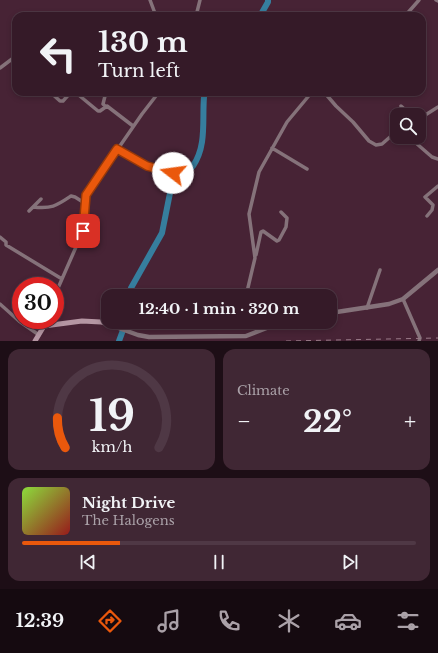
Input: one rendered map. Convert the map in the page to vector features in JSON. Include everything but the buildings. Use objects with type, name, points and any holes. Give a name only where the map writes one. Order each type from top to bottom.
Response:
[{"type":"main road","points":[[64,323],[82,321],[101,322]]},
{"type":"main road","points":[[35,341],[42,329]]},
{"type":"street","points":[[150,0],[154,12]]},
{"type":"street","points":[[197,12],[200,0]]},
{"type":"street","points":[[408,12],[419,0]]},
{"type":"street","points":[[0,68],[12,59]]},
{"type":"street","points":[[54,96],[60,101],[63,101],[67,96]]},
{"type":"street","points":[[80,96],[100,112],[105,106]]},
{"type":"street","points":[[105,96],[103,104],[133,126]]},
{"type":"street","points":[[63,277],[83,231],[86,195],[133,126],[156,96]]},
{"type":"street","points":[[255,258],[249,214],[259,172],[288,122],[309,96]]},
{"type":"street","points":[[327,96],[369,141],[376,145],[382,144],[390,137]]},
{"type":"street","points":[[426,115],[438,107]]},
{"type":"street","points":[[416,144],[432,157],[438,159]]},
{"type":"street","points":[[272,148],[307,169]]},
{"type":"street","points":[[117,149],[147,166],[173,173]]},
{"type":"street","points":[[427,216],[432,210],[433,205],[425,197],[438,186]]},
{"type":"street","points":[[33,207],[42,208],[56,206],[71,196],[86,204]]},
{"type":"street","points":[[29,211],[41,199]]},
{"type":"street","points":[[248,289],[261,232],[263,231],[277,241],[280,240],[286,226],[287,218],[281,212]]},
{"type":"street","points":[[0,237],[6,242],[6,245],[59,277]]},
{"type":"street","points":[[367,308],[380,270]]},
{"type":"street","points":[[337,312],[389,304],[403,299],[438,270]]},
{"type":"street","points":[[403,299],[420,338],[419,341]]},
{"type":"street","points":[[0,304],[19,321],[39,335]]},
{"type":"street","points":[[122,329],[138,335],[184,339],[246,336],[264,329]]},
{"type":"waterway","points":[[262,12],[268,0]]},
{"type":"waterway","points":[[131,289],[162,233],[171,188],[193,166],[197,158],[203,133],[204,96]]},
{"type":"waterway","points":[[119,341],[123,329]]},
{"type":"railway","points":[[286,341],[438,338]]},
{"type":"route","points":[[83,231],[86,195],[117,149],[147,166],[173,173]]}]
